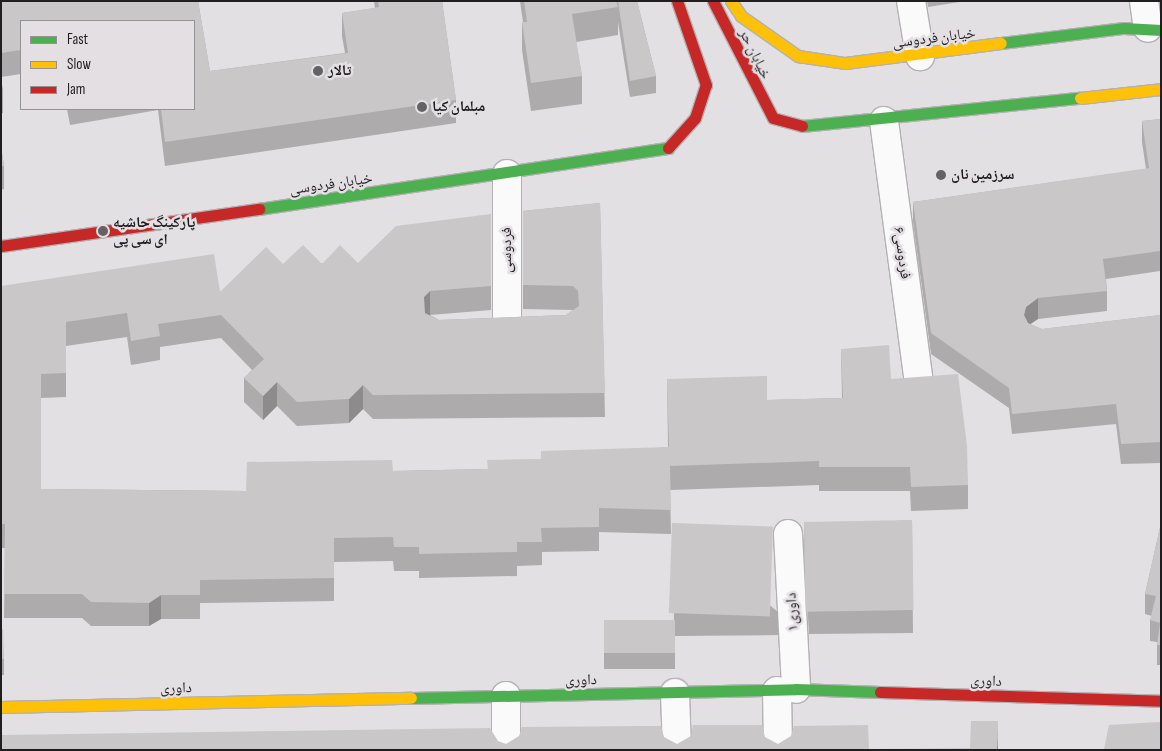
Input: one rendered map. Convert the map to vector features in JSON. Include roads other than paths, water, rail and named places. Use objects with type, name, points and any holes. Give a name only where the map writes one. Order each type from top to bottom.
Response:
[{"type":"street","name":"خیابان فردوسی","points":[[1,246],[665,151],[695,118],[706,85],[677,1]]},
{"type":"street","name":"خیابان حر","points":[[713,1],[773,118],[794,126],[884,121]]},
{"type":"street","name":"خیابان فردوسی","points":[[731,1],[741,16],[798,56],[845,63],[1154,29]]},
{"type":"street","points":[[911,1],[920,56]]},
{"type":"street","points":[[1144,1],[1154,29]]},
{"type":"street","points":[[884,121],[1161,88]]},
{"type":"street","name":"فردوسی۶","points":[[884,121],[919,385]]},
{"type":"street","name":"فردوسی","points":[[507,174],[507,326]]},
{"type":"street","points":[[477,327],[536,324]]},
{"type":"street","points":[[759,535],[815,533]]},
{"type":"street","name":"داوری۱","points":[[778,750],[786,690],[788,534]]},
{"type":"street","name":"داوری","points":[[1,707],[676,694],[786,690],[1161,701]]},
{"type":"street","points":[[676,694],[677,750]]},
{"type":"street","points":[[506,696],[506,750]]},
{"type":"place","name":"تالار","points":[[318,71]]},
{"type":"place","name":"مبلمان کیا","points":[[422,107]]},
{"type":"place","name":"سرزمین نان","points":[[941,175]]},
{"type":"place","name":"پارکینگ حاشیه ای سی پی","points":[[103,231]]}]
